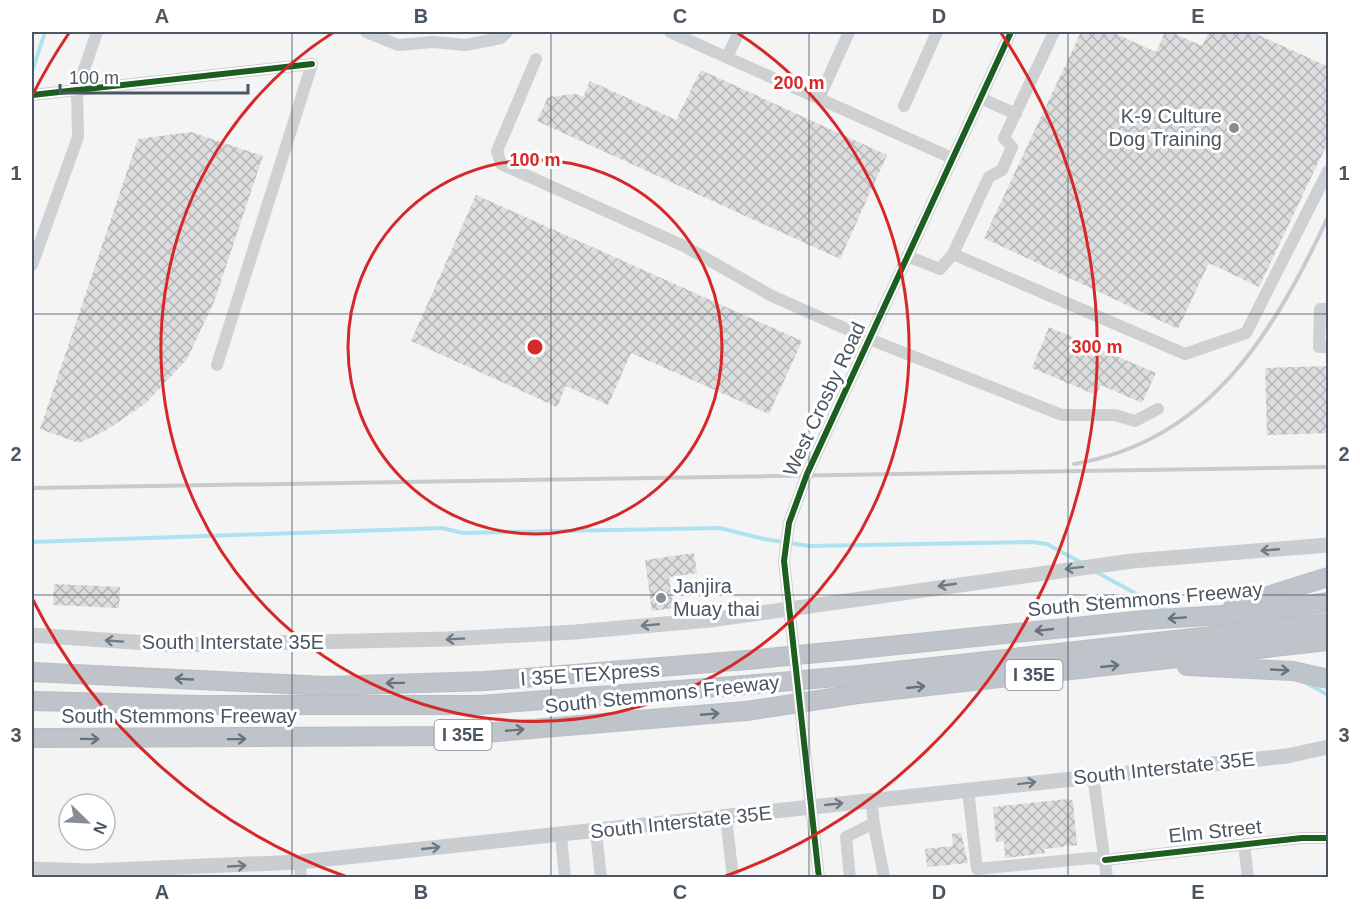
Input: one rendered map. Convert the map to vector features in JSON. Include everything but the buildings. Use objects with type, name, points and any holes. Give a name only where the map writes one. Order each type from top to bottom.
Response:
[{"type":"highway","points":[[1206,616],[1329,577]]},
{"type":"highway","name":"South Stemmons Freeway","points":[[32,672],[326,686],[486,681],[747,660],[1144,620],[1253,613],[1329,602]]},
{"type":"highway","name":"I 35E TEXpress","points":[[32,701],[200,705],[479,705],[860,675],[1329,623]]},
{"type":"highway","name":"South Stemmons Freeway","points":[[32,738],[449,736],[746,711],[858,694],[1329,641]]},
{"type":"highway","points":[[1139,663],[1293,671],[1329,679]]},
{"type":"main road","name":"South Interstate 35E","points":[[32,635],[176,645],[447,639],[575,633],[710,620],[1132,561],[1329,545]]},
{"type":"main road","name":"South Interstate 35E","points":[[32,869],[88,874],[300,870],[561,835],[726,818],[810,806],[1287,756],[1329,747]]},
{"type":"street","points":[[32,265],[78,136],[77,90],[97,32]]},
{"type":"street","points":[[366,32],[398,45],[433,42],[466,45],[501,38],[507,32]]},
{"type":"street","points":[[670,32],[952,158]]},
{"type":"street","points":[[727,57],[739,32]]},
{"type":"street","points":[[819,98],[849,32]]},
{"type":"street","points":[[904,106],[937,32]]},
{"type":"street","name":"West Crosby Road","points":[[819,878],[784,561],[789,523],[807,474],[1011,32]]},
{"type":"street","points":[[907,256],[940,269],[953,254],[989,177],[1002,170],[1012,147],[1005,138],[1053,34],[1039,32]]},
{"type":"street","points":[[536,59],[497,151],[501,164],[684,246],[772,296],[869,339],[1062,415],[1115,415],[1135,421],[1158,409]]},
{"type":"street","points":[[32,95],[312,64],[217,365]]},
{"type":"street","points":[[980,98],[1016,114]]},
{"type":"street","points":[[953,254],[1185,354],[1246,333],[1329,171]]},
{"type":"street","points":[[1329,309],[1320,309],[1319,347],[1329,347]]},
{"type":"street","points":[[1093,775],[1107,878]]},
{"type":"street","name":"Elm Street","points":[[968,790],[977,869],[1092,858],[1104,860],[1244,844],[1329,838]]},
{"type":"street","points":[[872,800],[872,824],[879,839],[884,878]]},
{"type":"street","points":[[726,818],[733,878]]},
{"type":"street","points":[[850,878],[846,837],[872,824]]},
{"type":"street","points":[[596,831],[601,878]]},
{"type":"street","points":[[561,835],[566,878]]},
{"type":"street","points":[[1244,844],[1248,878]]},
{"type":"waterway","points":[[32,72],[45,32]]},
{"type":"waterway","points":[[32,542],[442,528],[463,533],[720,528],[764,539],[809,546],[1032,542],[1047,544],[1082,563]]},
{"type":"waterway","points":[[1096,572],[1168,611]]},
{"type":"waterway","points":[[1303,681],[1328,695]]},
{"type":"railway","points":[[1074,464],[1122,451],[1163,432],[1200,406],[1232,375],[1260,340],[1285,301],[1328,217]]},
{"type":"railway","points":[[32,488],[1328,467]]},
{"type":"cycle path","points":[[819,878],[784,561],[789,523],[807,474],[1011,32]]},
{"type":"cycle path","points":[[32,95],[312,64]]},
{"type":"cycle path","points":[[1105,860],[1302,838],[1328,838]]},
{"type":"place","name":"K-9 Culture Dog Training","points":[[1234,128]]},
{"type":"place","name":"Janjira Muay thai","points":[[661,598]]}]
